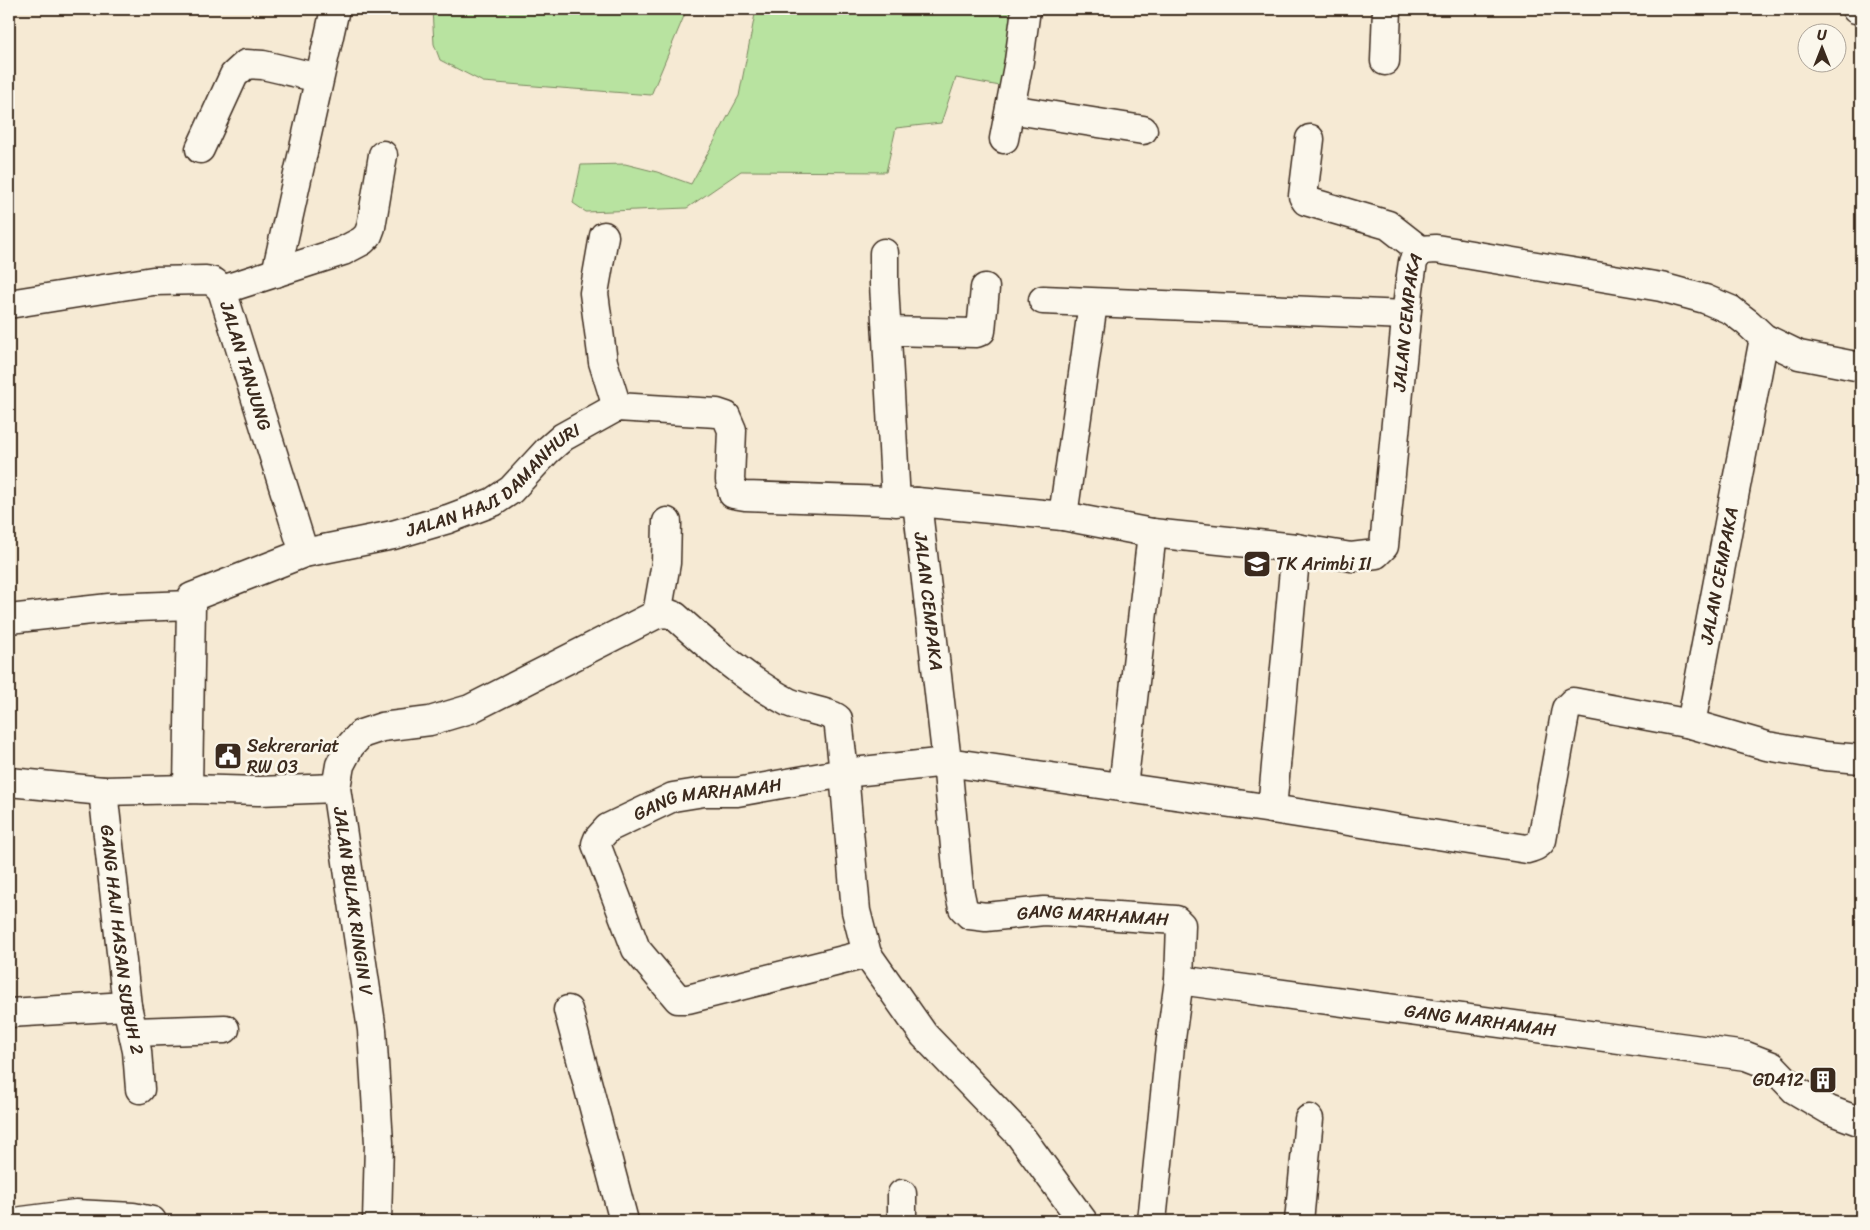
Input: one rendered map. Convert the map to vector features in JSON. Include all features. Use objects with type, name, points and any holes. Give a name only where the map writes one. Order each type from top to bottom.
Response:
[{"type":"street","points":[[276,272],[336,9]]},
{"type":"street","points":[[1004,138],[1026,9]]},
{"type":"street","points":[[1385,61],[1387,9]]},
{"type":"street","points":[[1856,9],[1861,10]]},
{"type":"street","points":[[200,149],[234,75],[246,64],[263,65],[319,78]]},
{"type":"street","points":[[1010,109],[1144,130]]},
{"type":"street","points":[[1310,138],[1303,196],[1306,201],[1388,226],[1420,250]]},
{"type":"street","name":"JALAN TANJUNG","points":[[304,553],[222,290],[343,251],[362,241],[372,227],[383,155]]},
{"type":"street","points":[[604,236],[594,293],[603,362],[617,407],[717,413],[726,416],[732,430],[730,480],[733,494],[744,496],[906,502],[887,331],[884,253]]},
{"type":"street","name":"JALAN CEMPAKA","points":[[947,762],[906,502],[1063,516],[1152,533],[1296,548],[1352,557],[1376,554],[1384,546],[1406,315],[1413,262],[1420,250],[1436,249],[1661,287],[1688,294],[1731,310],[1764,338],[1799,355],[1861,367]]},
{"type":"street","points":[[9,304],[153,281],[206,280],[214,282],[222,290]]},
{"type":"street","points":[[887,331],[981,332],[985,288]]},
{"type":"street","points":[[1043,300],[1406,315]]},
{"type":"street","points":[[1063,516],[1093,303]]},
{"type":"street","name":"JALAN CEMPAKA","points":[[1691,724],[1764,338]]},
{"type":"street","name":"JALAN HAJI DAMANHURI","points":[[191,605],[192,597],[198,594],[304,553],[393,535],[448,519],[493,502],[511,490],[547,451],[564,437],[617,407]]},
{"type":"street","points":[[657,614],[666,563],[667,522]]},
{"type":"street","points":[[1123,787],[1152,533]]},
{"type":"street","points":[[1272,809],[1296,548]]},
{"type":"street","points":[[9,619],[109,608],[191,605],[188,789]]},
{"type":"street","points":[[336,788],[340,765],[350,746],[361,734],[382,727],[430,721],[470,709],[657,614],[671,613],[737,668],[779,697],[802,708],[835,716],[838,719],[856,911],[867,954],[924,1035],[1019,1134],[1083,1221]]},
{"type":"street","points":[[947,762],[1272,809],[1527,849],[1539,845],[1542,840],[1566,710],[1573,702],[1691,724],[1767,746],[1825,756],[1861,759]]},
{"type":"street","name":"GANG MARHAMAH","points":[[867,954],[682,1000],[674,996],[636,950],[596,844],[598,839],[608,828],[673,797],[704,792],[737,792],[844,773],[947,762],[959,890],[963,908],[970,915],[986,917],[1044,911],[1176,920],[1181,925],[1179,980],[1746,1056],[1772,1066],[1795,1090],[1828,1110],[1861,1122]]},
{"type":"street","name":"JALAN BULAK RINGIN V","points":[[9,782],[103,791],[188,789],[259,791],[336,788],[372,1030],[379,1143],[377,1221]]},
{"type":"street","name":"GANG HAJI HASAN SUBUH 2","points":[[103,791],[140,1089]]},
{"type":"street","points":[[1152,1221],[1170,1046],[1179,980]]},
{"type":"street","points":[[568,1010],[624,1221]]},
{"type":"street","points":[[9,1012],[131,1019],[224,1029]]},
{"type":"street","points":[[1299,1221],[1309,1119]]},
{"type":"street","points":[[902,1194],[902,1221]]},
{"type":"street","points":[[22,1221],[76,1214],[133,1217],[151,1221]]},
{"type":"green space","points":[[432,9],[687,9],[651,95],[483,82],[440,60],[434,44]]},
{"type":"green space","points":[[756,9],[1013,9],[1000,86],[956,78],[941,123],[896,128],[886,172],[741,171],[687,208],[586,212],[573,203],[581,165],[625,164],[657,172],[691,184],[739,96]]},
{"type":"place","name":"TK Arimbi II","points":[[1257,564]]},
{"type":"place","name":"Sekrerariat RW 03","points":[[228,756]]},
{"type":"place","name":"GD412","points":[[1823,1080]]}]
